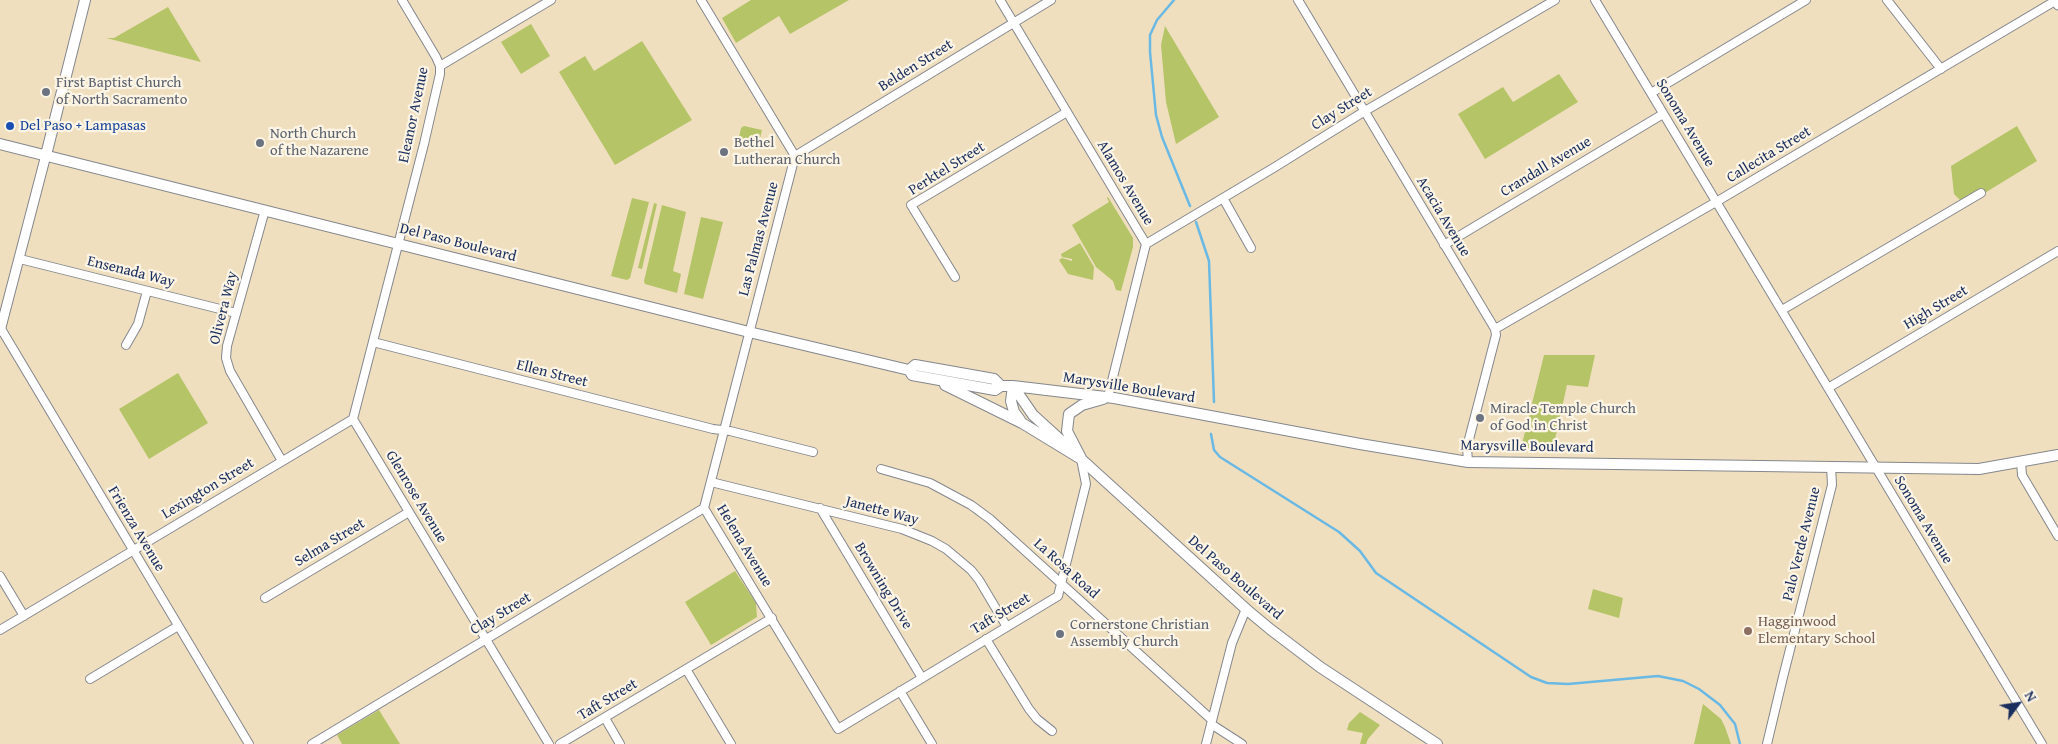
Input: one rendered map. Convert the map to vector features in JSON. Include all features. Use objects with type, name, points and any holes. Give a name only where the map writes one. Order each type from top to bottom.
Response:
[{"type":"main road","points":[[46,155],[85,0]]},
{"type":"main road","name":"Del Paso Boulevard","points":[[0,144],[749,332],[908,370]]},
{"type":"main road","name":"Marysville Boulevard","points":[[1001,386],[994,379],[915,364],[908,370],[912,375],[995,390],[1001,386],[1013,386],[1108,398],[1468,462],[1979,469],[2058,455]]},
{"type":"main road","name":"Del Paso Boulevard","points":[[928,378],[1022,423],[1081,459],[1246,609],[1320,666],[1437,744]]},
{"type":"main road","points":[[1013,386],[1033,415],[1081,459]]},
{"type":"main road","points":[[1013,386],[1011,401],[1014,412],[1022,423]]},
{"type":"main road","points":[[1081,459],[1067,431],[1066,422],[1069,414],[1082,405],[1108,398]]},
{"type":"street","name":"Eleanor Avenue","points":[[398,244],[424,144],[440,66],[402,0]]},
{"type":"street","points":[[440,66],[551,0]]},
{"type":"street","points":[[702,0],[795,156]]},
{"type":"street","name":"Alamos Avenue","points":[[1000,0],[1146,244],[1108,398]]},
{"type":"street","name":"Belden Street","points":[[795,156],[1051,0]]},
{"type":"street","name":"Acacia Avenue","points":[[1298,0],[1496,330]]},
{"type":"street","name":"Clay Street","points":[[1146,244],[1364,110],[1555,0]]},
{"type":"street","name":"Sonoma Avenue","points":[[1595,0],[2042,744]]},
{"type":"street","points":[[1651,93],[1806,0]]},
{"type":"street","points":[[1887,0],[1941,69]]},
{"type":"street","points":[[2055,0],[2058,4]]},
{"type":"street","name":"Callecita Street","points":[[1496,330],[1716,202],[2055,0]]},
{"type":"street","name":"Perktel Street","points":[[955,277],[911,205],[1067,112]]},
{"type":"street","name":"Crandall Avenue","points":[[1444,245],[1663,114]]},
{"type":"street","points":[[0,329],[46,155]]},
{"type":"street","name":"Las Palmas Avenue","points":[[749,332],[795,156]]},
{"type":"street","points":[[1782,310],[1981,193]]},
{"type":"street","points":[[1223,198],[1251,248]]},
{"type":"street","name":"Olivera Way","points":[[265,210],[227,346],[227,365],[282,461]]},
{"type":"street","points":[[353,419],[398,244]]},
{"type":"street","name":"High Street","points":[[1828,388],[2058,251]]},
{"type":"street","name":"Ensenada Way","points":[[20,259],[236,313]]},
{"type":"street","points":[[126,345],[138,324],[147,290]]},
{"type":"street","name":"Frienza Avenue","points":[[0,329],[248,744]]},
{"type":"street","points":[[1468,462],[1467,447],[1496,330]]},
{"type":"street","name":"Helena Avenue","points":[[749,332],[704,508],[838,729]]},
{"type":"street","name":"Ellen Street","points":[[373,342],[724,432]]},
{"type":"street","name":"Lexington Street","points":[[0,630],[353,419]]},
{"type":"street","name":"Glenrose Avenue","points":[[353,419],[549,744]]},
{"type":"street","points":[[724,432],[730,431],[813,452]]},
{"type":"street","name":"Taft Street","points":[[838,729],[1058,596],[1086,484],[1081,459]]},
{"type":"street","points":[[2021,462],[2022,475],[2058,536]]},
{"type":"street","name":"Palo Verde Avenue","points":[[1767,744],[1832,484],[1831,466]]},
{"type":"street","name":"La Rosa Road","points":[[881,469],[930,483],[971,505],[990,519],[1212,722],[1242,744]]},
{"type":"street","name":"Janette Way","points":[[711,482],[902,528],[925,537],[946,549],[971,570],[1007,627]]},
{"type":"street","name":"Clay Street","points":[[312,744],[704,508]]},
{"type":"street","name":"Browning Drive","points":[[820,508],[922,678]]},
{"type":"street","name":"Selma Street","points":[[265,598],[409,512]]},
{"type":"street","points":[[0,576],[24,616]]},
{"type":"street","points":[[1206,744],[1236,630],[1246,609]]},
{"type":"street","name":"Taft Street","points":[[560,744],[772,618]]},
{"type":"street","points":[[90,679],[178,626]]},
{"type":"street","points":[[986,639],[1029,709],[1042,724],[1052,731]]},
{"type":"street","points":[[686,669],[731,744]]},
{"type":"street","points":[[900,691],[932,744]]},
{"type":"street","points":[[604,718],[620,744]]},
{"type":"green space","points":[[751,0],[849,0],[790,34],[779,16],[736,43],[722,18]]},
{"type":"green space","points":[[168,7],[201,62],[106,38],[114,38]]},
{"type":"green space","points":[[531,24],[550,56],[521,74],[501,42]]},
{"type":"green space","points":[[1165,26],[1219,117],[1176,144],[1166,102],[1161,45]]},
{"type":"green space","points":[[642,41],[692,120],[615,165],[559,72],[585,56],[594,71]]},
{"type":"green space","points":[[1559,74],[1578,102],[1485,159],[1458,114],[1503,87],[1513,102]]},
{"type":"green space","points":[[744,126],[762,130],[758,146],[754,149],[741,146],[738,142],[741,128]]},
{"type":"green space","points":[[2017,126],[2037,161],[1965,205],[1954,194],[1951,166]]},
{"type":"green space","points":[[1108,197],[1133,238],[1133,247],[1121,291],[1116,290],[1113,281],[1096,267],[1072,225],[1109,202]]},
{"type":"green space","points":[[632,198],[649,202],[630,278],[627,280],[611,276]]},
{"type":"green space","points":[[654,203],[657,204],[642,269],[638,268]]},
{"type":"green space","points":[[662,205],[686,212],[673,271],[681,274],[677,293],[645,284],[644,281]]},
{"type":"green space","points":[[701,217],[723,222],[703,299],[684,294]]},
{"type":"green space","points":[[1080,243],[1094,267],[1093,280],[1068,274],[1059,260],[1062,258],[1072,261],[1072,259],[1062,257],[1061,254]]},
{"type":"green space","points":[[1544,355],[1595,355],[1588,387],[1567,385],[1553,448],[1521,448]]},
{"type":"green space","points":[[178,373],[208,423],[149,459],[119,409]]},
{"type":"green space","points":[[735,571],[756,603],[757,617],[711,645],[685,602]]},
{"type":"green space","points":[[1593,589],[1623,598],[1619,618],[1588,609]]},
{"type":"green space","points":[[1703,704],[1721,719],[1731,744],[1694,744]]},
{"type":"green space","points":[[379,710],[400,744],[342,744],[337,735]]},
{"type":"green space","points":[[1360,712],[1380,725],[1366,744],[1360,744],[1363,733],[1347,730],[1349,723]]},
{"type":"waterway","points":[[1174,0],[1157,20],[1150,35],[1150,52],[1156,115],[1162,137],[1190,206]]},
{"type":"waterway","points":[[1196,222],[1209,261],[1214,402]]},
{"type":"waterway","points":[[1211,434],[1214,450],[1220,457],[1339,532],[1360,551],[1376,573],[1531,677],[1547,683],[1568,684],[1658,676],[1683,681],[1699,689],[1720,705],[1735,724],[1740,744]]},
{"type":"place","name":"First Baptist Church of North Sacramento","points":[[46,92]]},
{"type":"place","name":"Del Paso + Lampasas","points":[[10,126]]},
{"type":"place","name":"North Church of the Nazarene","points":[[260,143]]},
{"type":"place","name":"Bethel Lutheran Church","points":[[724,152]]},
{"type":"place","name":"Miracle Temple Church of God in Christ","points":[[1480,418]]},
{"type":"place","name":"Hagginwood Elementary School","points":[[1748,631]]},
{"type":"place","name":"Cornerstone Christian Assembly Church","points":[[1060,634]]}]
